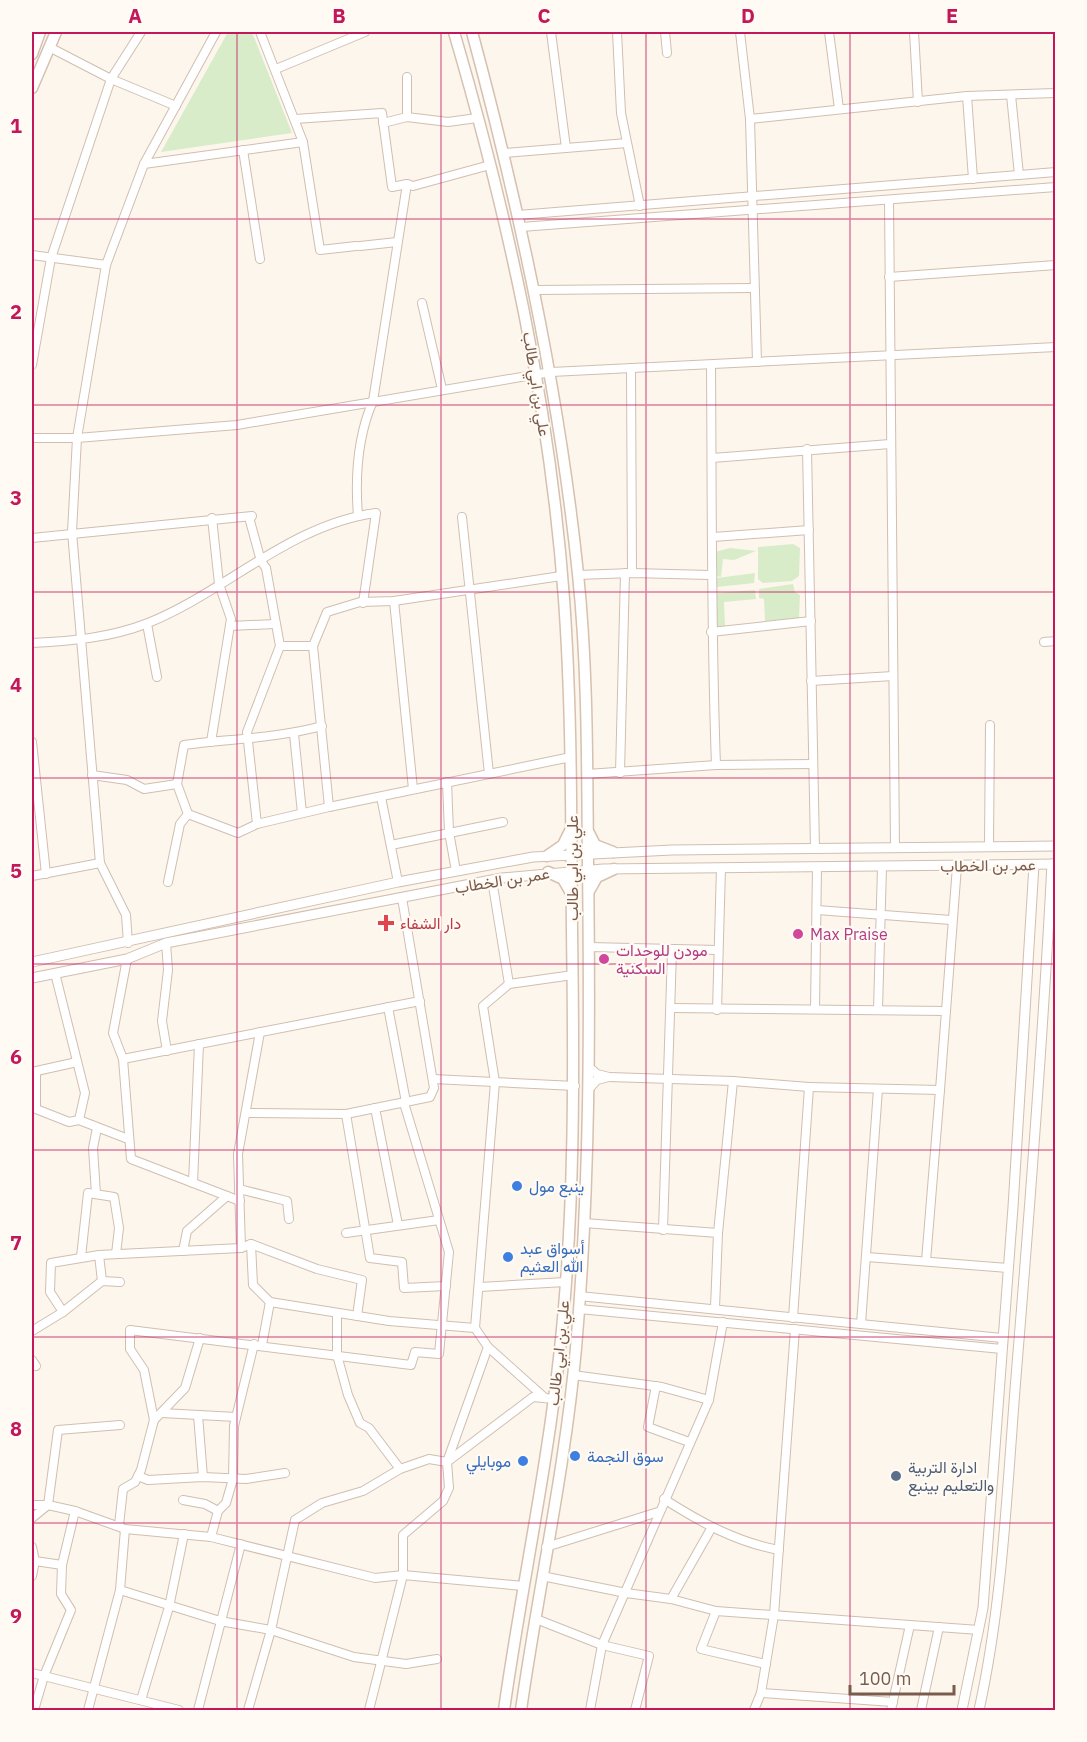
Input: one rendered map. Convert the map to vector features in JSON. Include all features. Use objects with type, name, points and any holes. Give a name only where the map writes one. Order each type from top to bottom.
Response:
[{"type":"main road","points":[[32,51],[40,32]]},
{"type":"main road","points":[[32,88],[56,32]]},
{"type":"main road","name":"علي بن ابي طالب","points":[[454,32],[490,165],[536,374],[561,576],[571,757],[575,1086],[566,1282],[504,1710]]},
{"type":"main road","name":"علي بن ابي طالب","points":[[472,32],[504,153],[536,290],[551,372],[578,575],[585,684],[589,1089],[579,1309],[573,1375],[521,1710]]},
{"type":"main road","points":[[547,856],[563,845],[572,828]]},
{"type":"main road","points":[[587,828],[595,845],[613,852]]},
{"type":"main road","points":[[588,894],[597,877],[614,869]]},
{"type":"main road","points":[[548,872],[563,879],[572,894]]},
{"type":"street","points":[[32,365],[51,258],[111,79],[141,32]]},
{"type":"street","points":[[128,943],[126,915],[100,863],[72,532],[77,438],[106,265],[144,164],[216,32]]},
{"type":"street","points":[[260,32],[303,142],[320,250],[397,242]]},
{"type":"street","points":[[276,69],[361,32]]},
{"type":"street","points":[[551,32],[566,148]]},
{"type":"street","points":[[617,32],[621,113],[640,206]]},
{"type":"street","points":[[665,32],[667,53]]},
{"type":"street","points":[[740,32],[750,119],[757,362]]},
{"type":"street","points":[[829,32],[840,109]]},
{"type":"street","points":[[914,32],[918,102]]},
{"type":"street","points":[[49,47],[111,79],[176,106]]},
{"type":"street","points":[[407,78],[407,117]]},
{"type":"street","points":[[750,119],[968,96],[1056,93]]},
{"type":"street","points":[[1011,95],[1019,175]]},
{"type":"street","points":[[968,96],[973,180]]},
{"type":"street","points":[[294,119],[382,113],[392,187],[407,184],[412,186],[490,165]]},
{"type":"street","points":[[383,123],[407,117],[448,122],[477,118]]},
{"type":"street","points":[[144,164],[303,142]]},
{"type":"street","points":[[504,153],[627,143]]},
{"type":"street","points":[[243,150],[260,259]]},
{"type":"street","points":[[518,214],[1056,172]]},
{"type":"street","points":[[358,516],[356,494],[364,422],[373,401],[407,184]]},
{"type":"street","points":[[521,227],[754,212],[1056,188]]},
{"type":"street","points":[[889,201],[895,847]]},
{"type":"street","points":[[32,255],[106,265]]},
{"type":"street","points":[[889,277],[1056,265]]},
{"type":"street","points":[[536,290],[754,288]]},
{"type":"street","points":[[422,303],[442,389]]},
{"type":"street","points":[[32,438],[77,438],[237,425],[551,372],[1056,347]]},
{"type":"street","points":[[711,364],[713,537],[710,575],[716,765]]},
{"type":"street","points":[[620,773],[629,573],[631,368]]},
{"type":"street","points":[[712,458],[890,444]]},
{"type":"street","points":[[807,449],[814,848]]},
{"type":"street","points":[[32,643],[83,641],[147,624],[298,539],[358,516],[376,513],[363,603]]},
{"type":"street","points":[[462,517],[489,774]]},
{"type":"street","points":[[211,742],[231,619],[219,584],[212,518]]},
{"type":"street","points":[[32,538],[212,518],[251,519],[261,561],[266,568],[280,646],[250,719],[249,736],[257,824]]},
{"type":"street","points":[[713,537],[809,530]]},
{"type":"street","points":[[578,575],[629,573],[710,575]]},
{"type":"street","points":[[328,807],[313,646],[327,612],[363,603],[394,601],[561,576]]},
{"type":"street","points":[[394,601],[413,789]]},
{"type":"street","points":[[711,632],[811,621]]},
{"type":"street","points":[[147,624],[157,677]]},
{"type":"street","points":[[230,626],[275,624]]},
{"type":"street","points":[[1044,642],[1056,642]]},
{"type":"street","points":[[280,646],[313,646]]},
{"type":"street","points":[[811,681],[893,676]]},
{"type":"street","points":[[989,846],[990,725]]},
{"type":"street","points":[[322,726],[294,734],[249,736],[184,745],[177,784],[188,814],[238,833],[257,824],[328,807],[571,757]]},
{"type":"street","points":[[294,734],[302,813]]},
{"type":"street","points":[[32,742],[46,874]]},
{"type":"street","points":[[587,774],[716,765],[813,764]]},
{"type":"street","points":[[92,775],[127,780],[144,789],[177,784]]},
{"type":"street","points":[[447,782],[449,832],[456,871]]},
{"type":"street","points":[[381,797],[398,882]]},
{"type":"street","points":[[168,882],[180,824],[188,814]]},
{"type":"street","points":[[391,844],[503,822]]},
{"type":"street","name":"عمر بن الخطاب","points":[[32,962],[128,943],[398,882],[547,856],[613,852],[814,848],[1056,846]]},
{"type":"street","points":[[32,876],[100,863]]},
{"type":"street","points":[[979,1710],[995,1622],[1003,1534],[1054,864]]},
{"type":"street","name":"عمر بن الخطاب","points":[[32,978],[127,959],[166,944],[492,880],[548,872],[588,869],[1054,864]]},
{"type":"street","points":[[962,1710],[983,1608],[1034,865]]},
{"type":"street","points":[[926,1261],[957,866]]},
{"type":"street","points":[[816,1009],[818,867]]},
{"type":"street","points":[[878,1010],[882,867]]},
{"type":"street","points":[[717,1010],[721,868]]},
{"type":"street","points":[[492,880],[509,984]]},
{"type":"street","points":[[247,1113],[346,1114],[430,1097],[434,1088],[433,1079],[402,898]]},
{"type":"street","points":[[817,910],[951,920]]},
{"type":"street","points":[[166,944],[168,970],[162,1021],[167,1050]]},
{"type":"street","points":[[589,947],[672,951],[718,950]]},
{"type":"street","points":[[663,1230],[672,951]]},
{"type":"street","points":[[127,959],[113,1033],[123,1059],[131,1160],[240,1201]]},
{"type":"street","points":[[55,973],[85,1093],[79,1120]]},
{"type":"street","points":[[550,1399],[488,1347],[475,1328],[495,1082],[483,1006],[509,984],[573,975]]},
{"type":"street","points":[[123,1059],[420,1001]]},
{"type":"street","points":[[88,1710],[120,1590],[123,1489],[135,1482],[138,1476],[154,1420],[144,1370],[130,1349],[130,1329],[411,1365],[415,1352],[439,1354],[449,1252],[405,1102],[388,1007]]},
{"type":"street","points":[[671,1008],[946,1011]]},
{"type":"street","points":[[241,1248],[238,1154],[260,1032]]},
{"type":"street","points":[[194,1183],[199,1044]]},
{"type":"street","points":[[77,1062],[34,1072],[36,1109],[69,1122],[79,1120],[128,1139]]},
{"type":"street","points":[[589,1067],[597,1074],[609,1077],[733,1081],[809,1087],[940,1090]]},
{"type":"street","points":[[589,1089],[597,1080],[609,1077]]},
{"type":"street","points":[[433,1079],[575,1086]]},
{"type":"street","points":[[715,1308],[718,1233],[733,1081]]},
{"type":"street","points":[[793,1318],[809,1087]]},
{"type":"street","points":[[861,1324],[878,1089]]},
{"type":"street","points":[[375,1108],[398,1225]]},
{"type":"street","points":[[346,1114],[370,1258],[402,1262],[404,1288],[446,1286]]},
{"type":"street","points":[[96,1194],[93,1148],[98,1128]]},
{"type":"street","points":[[239,1189],[287,1201],[289,1219]]},
{"type":"street","points":[[81,1257],[88,1193],[114,1197],[119,1228],[116,1254]]},
{"type":"street","points":[[183,1251],[187,1231],[227,1196]]},
{"type":"street","points":[[346,1233],[440,1220]]},
{"type":"street","points":[[584,1223],[718,1233]]},
{"type":"street","points":[[251,1244],[253,1285],[270,1302],[357,1316],[475,1328]]},
{"type":"street","points":[[63,1312],[50,1292],[51,1263],[99,1255],[241,1248],[251,1244],[317,1269],[362,1280],[357,1316]]},
{"type":"street","points":[[99,1255],[102,1281]]},
{"type":"street","points":[[867,1257],[1008,1268]]},
{"type":"street","points":[[32,1331],[63,1312],[102,1281],[120,1282]]},
{"type":"street","points":[[480,1287],[566,1282]]},
{"type":"street","points":[[579,1296],[1002,1338]]},
{"type":"street","points":[[211,1537],[218,1511],[226,1503],[233,1479],[236,1417],[270,1302]]},
{"type":"street","points":[[579,1309],[1002,1349]]},
{"type":"street","points":[[337,1313],[337,1355],[348,1395],[360,1423],[369,1428],[400,1469]]},
{"type":"street","points":[[590,1710],[602,1645],[626,1593],[658,1512],[709,1400],[723,1323]]},
{"type":"street","points":[[754,1710],[761,1693],[774,1615],[795,1329]]},
{"type":"street","points":[[154,1420],[185,1388],[200,1338]]},
{"type":"street","points":[[369,1710],[379,1662],[403,1575],[403,1535],[443,1501],[449,1488],[447,1462],[488,1347]]},
{"type":"street","points":[[573,1375],[656,1386],[709,1400]]},
{"type":"street","points":[[656,1386],[648,1427],[689,1442]]},
{"type":"street","points":[[249,1710],[271,1630],[295,1520],[322,1503],[363,1491],[400,1469],[429,1459],[447,1462],[533,1397],[550,1399]]},
{"type":"street","points":[[162,1413],[236,1417]]},
{"type":"street","points":[[198,1415],[202,1477]]},
{"type":"street","points":[[32,1518],[48,1505],[58,1430],[120,1425]]},
{"type":"street","points":[[138,1476],[148,1480],[202,1477],[233,1479],[285,1473]]},
{"type":"street","points":[[664,1499],[712,1527],[752,1545],[779,1550]]},
{"type":"street","points":[[183,1500],[205,1504],[218,1511]]},
{"type":"street","points":[[32,1505],[48,1505],[75,1511],[122,1527],[211,1537],[375,1578],[403,1575],[523,1586]]},
{"type":"street","points":[[34,1710],[44,1676],[71,1610],[61,1594],[62,1565],[75,1511]]},
{"type":"street","points":[[546,1547],[658,1512]]},
{"type":"street","points":[[671,1599],[712,1527]]},
{"type":"street","points":[[141,1700],[169,1607],[184,1534]]},
{"type":"street","points":[[198,1710],[241,1544]]},
{"type":"street","points":[[32,1547],[35,1561],[32,1576]]},
{"type":"street","points":[[35,1561],[62,1565]]},
{"type":"street","points":[[542,1576],[626,1593],[671,1599],[716,1611],[979,1630]]},
{"type":"street","points":[[120,1590],[220,1621],[271,1630],[354,1657],[406,1664],[437,1659]]},
{"type":"street","points":[[716,1611],[701,1649],[766,1664]]},
{"type":"street","points":[[536,1619],[602,1645],[648,1656],[635,1710]]},
{"type":"street","points":[[761,1693],[892,1706],[910,1625]]},
{"type":"street","points":[[921,1710],[939,1627]]},
{"type":"street","points":[[32,1673],[179,1710]]},
{"type":"green space","points":[[228,32],[252,32],[292,133],[161,152]]},
{"type":"green space","points":[[793,544],[800,548],[799,576],[792,581],[763,583],[758,579],[758,547]]},
{"type":"green space","points":[[730,548],[756,551],[734,560],[723,559],[721,577],[716,576],[715,552]]},
{"type":"green space","points":[[755,573],[754,583],[717,587],[717,578]]},
{"type":"green space","points":[[793,584],[795,592],[800,595],[799,618],[765,621],[764,599],[759,598],[759,589]]},
{"type":"green space","points":[[755,590],[756,599],[724,602],[725,626],[717,627],[717,593]]},
{"type":"place","name":"دار الشفاء","points":[[386,923]]},
{"type":"place","name":"Max Praise","points":[[798,934]]},
{"type":"place","name":"مودن للوحدات السكنية","points":[[604,959]]},
{"type":"place","name":"ينبع مول","points":[[517,1186]]},
{"type":"place","name":"أسواق عبد الله العثيم","points":[[508,1257]]},
{"type":"place","name":"سوق النجمة","points":[[575,1456]]},
{"type":"place","name":"موبايلي","points":[[523,1461]]},
{"type":"place","name":"ادارة التربية والتعليم بينبع","points":[[896,1476]]}]
